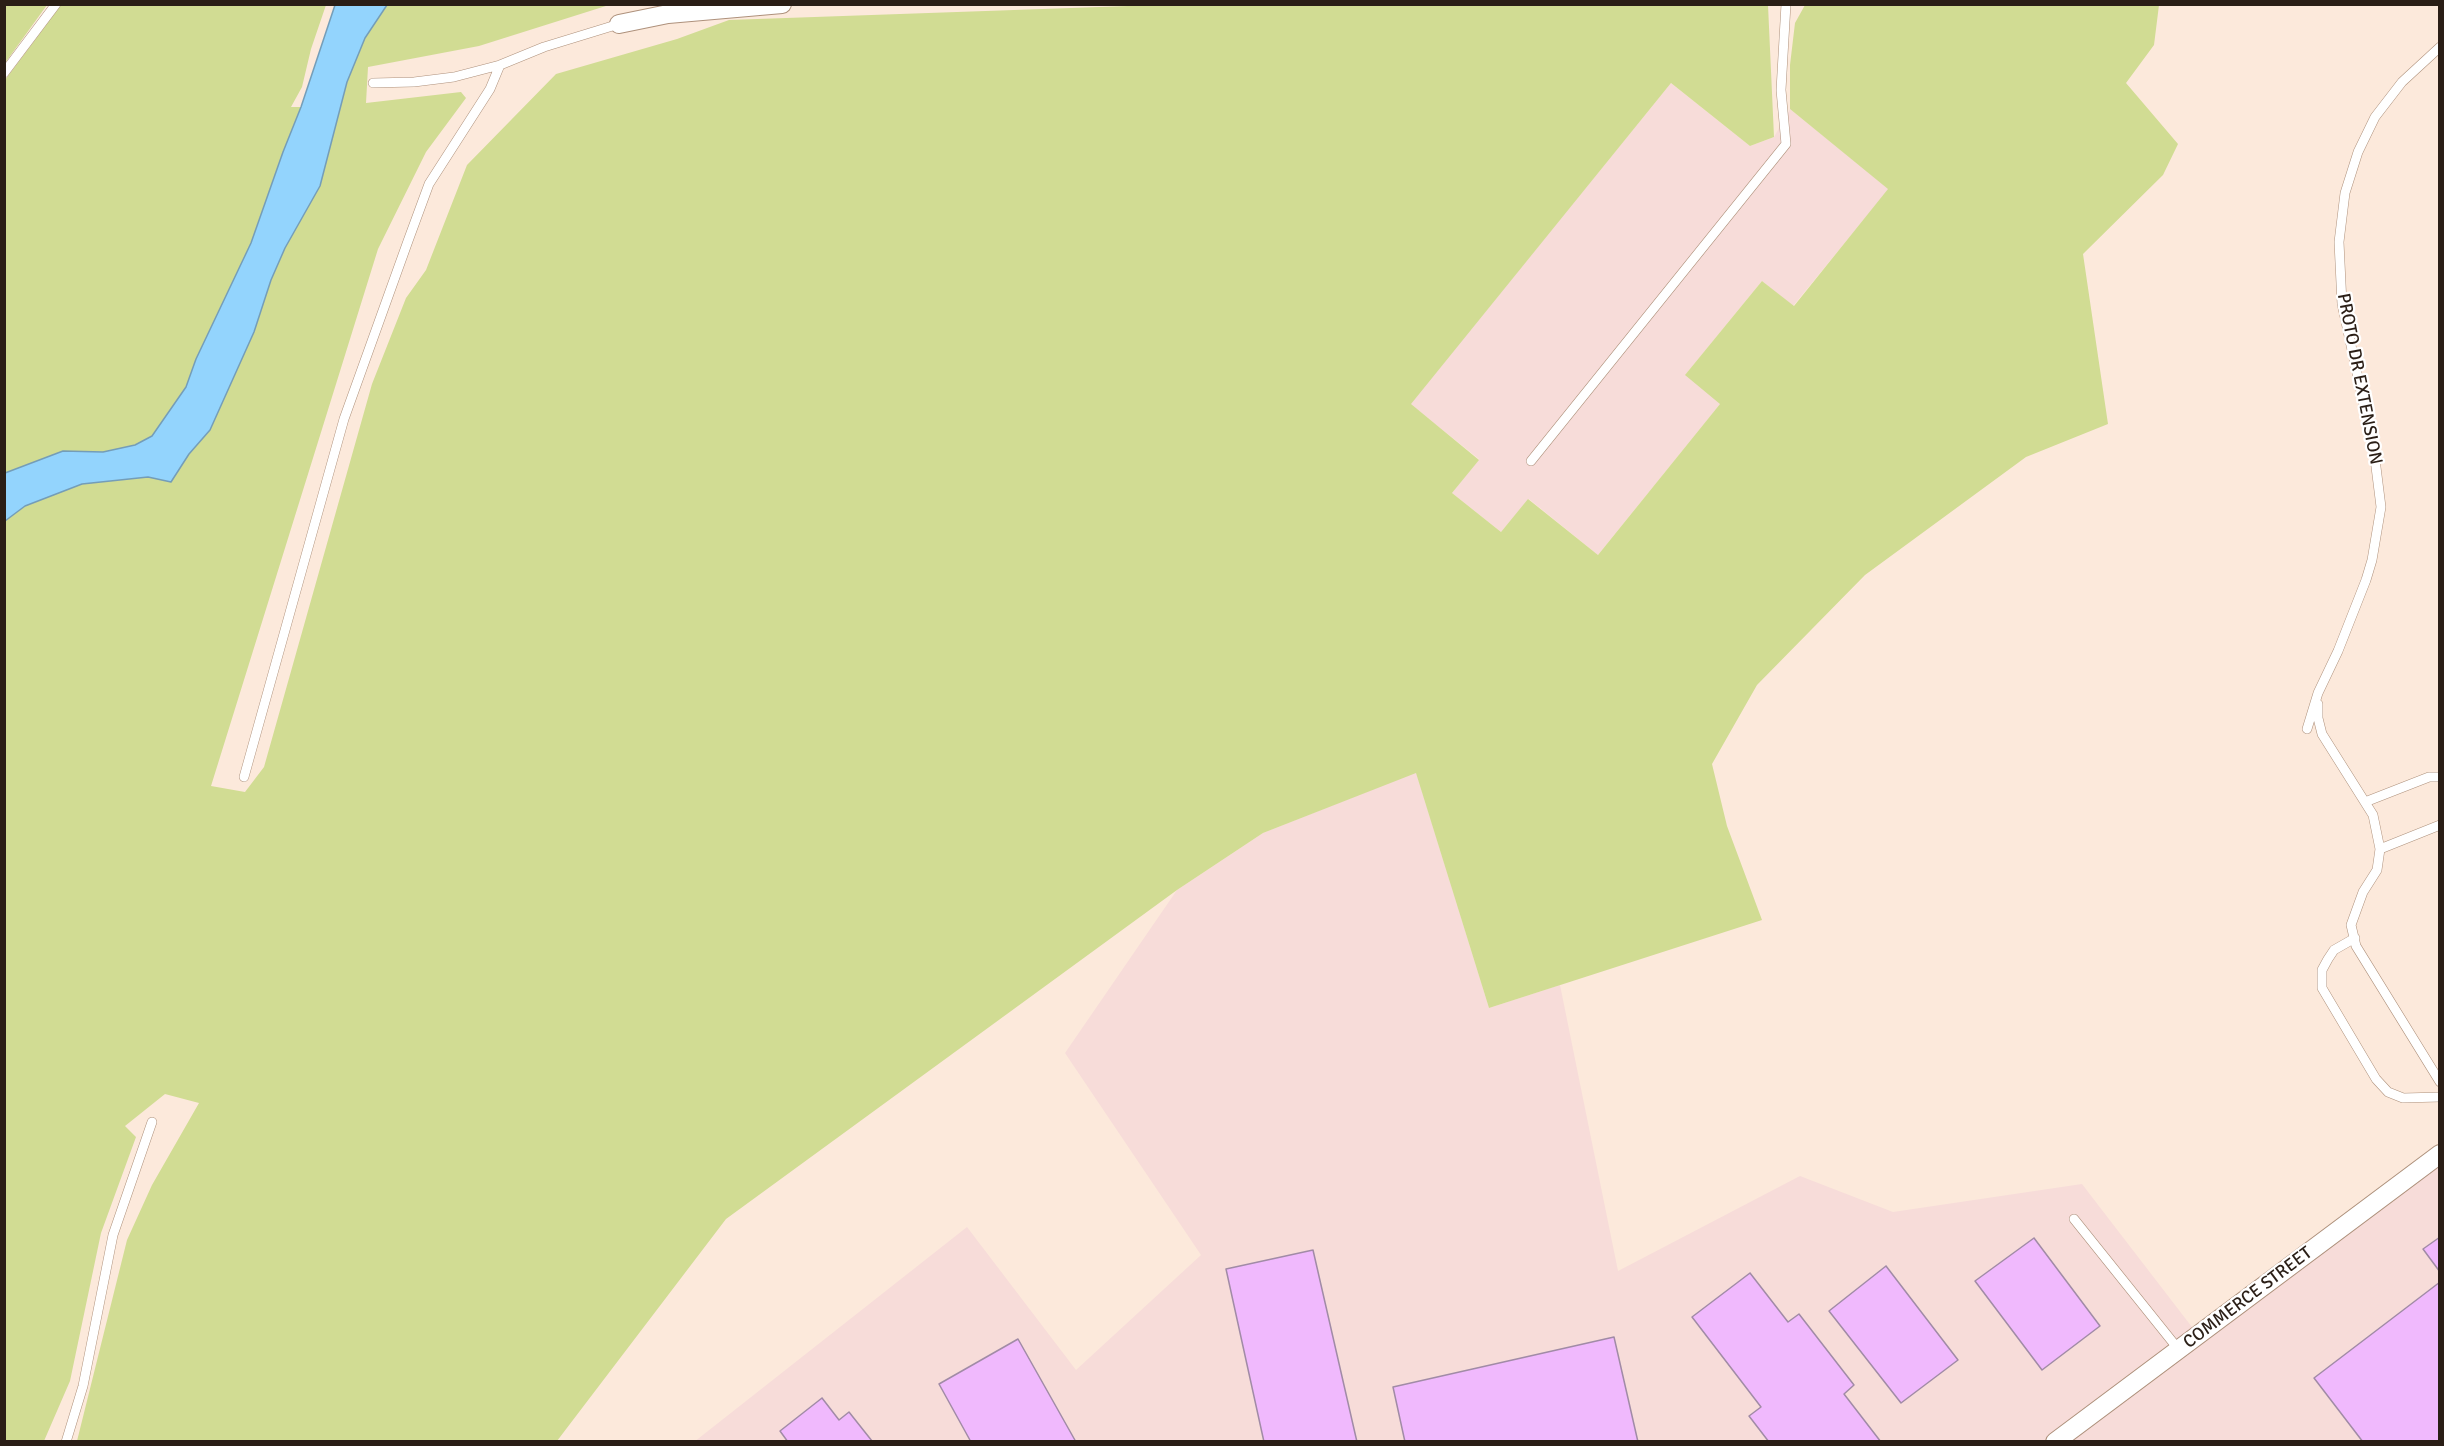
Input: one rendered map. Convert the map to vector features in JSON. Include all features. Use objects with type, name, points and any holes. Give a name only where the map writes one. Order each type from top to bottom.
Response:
[{"type":"street","points":[[619,24],[668,14],[782,4]]},
{"type":"street","name":"COMMERCE STREET","points":[[2055,1442],[2439,1154]]},
{"type":"lane","points":[[4,72],[56,4]]},
{"type":"lane","points":[[1531,461],[1786,144],[1781,90],[1786,4]]},
{"type":"lane","points":[[373,83],[414,82],[444,78],[500,65],[544,47],[619,24]]},
{"type":"lane","name":"PROTO DR EXTENSION","points":[[2307,729],[2318,693],[2338,651],[2366,580],[2372,560],[2381,507],[2374,452],[2342,303],[2339,242],[2345,193],[2358,152],[2375,117],[2402,82],[2439,47]]},
{"type":"lane","points":[[244,777],[344,419],[404,252],[429,184],[490,89],[500,65]]},
{"type":"lane","points":[[2318,693],[2318,718],[2322,734],[2373,815],[2380,849],[2376,870],[2363,892],[2351,924],[2356,946],[2439,1082]]},
{"type":"lane","points":[[2365,802],[2421,780],[2439,777]]},
{"type":"lane","points":[[2380,849],[2439,825]]},
{"type":"lane","points":[[2355,938],[2334,950],[2328,959],[2322,970],[2322,988],[2376,1079],[2388,1092],[2403,1098],[2439,1097]]},
{"type":"lane","points":[[66,1442],[83,1386],[113,1234],[152,1122]]},
{"type":"lane","points":[[2074,1219],[2179,1350]]},
{"type":"shaded area","points":[[1671,83],[1750,146],[1774,137],[1790,109],[1889,189],[1793,306],[1762,281],[1686,374],[1721,403],[1598,555],[1529,499],[1501,532],[1452,493],[1479,459],[1410,404]]},
{"type":"shaded area","points":[[1416,772],[1489,1008],[1560,985],[1618,1271],[1800,1176],[1893,1212],[2082,1184],[2195,1331],[2439,1146],[2439,1441],[694,1442],[967,1227],[1076,1370],[1201,1255],[1065,1053],[1177,890],[1263,833]]},
{"type":"green space","points":[[1185,4],[1768,5],[1774,137],[1750,146],[1671,83],[1411,404],[1479,460],[1452,493],[1501,532],[1528,499],[1598,555],[1720,404],[1685,375],[1762,281],[1794,306],[1888,189],[1790,109],[1790,65],[1795,23],[1805,5],[2159,5],[2154,45],[2126,83],[2178,144],[2163,175],[2083,254],[2108,424],[2026,457],[1865,575],[1757,685],[1712,764],[1727,826],[1762,920],[1489,1008],[1416,773],[1263,833],[1177,890],[726,1219],[557,1441],[77,1441],[127,1240],[152,1185],[199,1103],[165,1094],[125,1126],[136,1137],[101,1233],[70,1381],[44,1441],[5,1441],[5,521],[25,506],[82,484],[148,477],[171,482],[189,454],[210,430],[254,332],[271,280],[285,248],[320,186],[347,82],[365,38],[387,5],[609,5],[479,46],[368,67],[366,103],[461,92],[466,98],[426,152],[378,249],[211,786],[245,792],[264,767],[372,384],[406,298],[426,270],[467,165],[556,74],[677,39],[729,20]]},
{"type":"green space","points":[[4,5],[47,5],[5,63]]},
{"type":"green space","points":[[61,5],[326,5],[311,49],[302,87],[291,107],[301,107],[251,243],[196,359],[186,387],[152,436],[135,445],[103,452],[63,451],[5,473],[5,80]]},
{"type":"water","points":[[335,5],[387,5],[365,38],[347,82],[320,186],[285,248],[271,280],[254,332],[210,430],[189,454],[171,482],[148,477],[82,484],[25,506],[5,521],[5,473],[63,451],[103,452],[135,445],[152,436],[186,387],[196,359],[251,243],[301,107]]},
{"type":"building","points":[[2440,1237],[2440,1272],[2423,1249]]},
{"type":"building","points":[[2034,1238],[2100,1326],[2042,1370],[1975,1281]]},
{"type":"building","points":[[1313,1250],[1357,1442],[1264,1442],[1226,1269]]},
{"type":"building","points":[[1886,1266],[1958,1360],[1901,1403],[1829,1311]]},
{"type":"building","points":[[1750,1273],[1788,1322],[1799,1314],[1854,1385],[1844,1394],[1881,1442],[1769,1442],[1749,1416],[1761,1407],[1692,1317]]},
{"type":"building","points":[[2440,1282],[2440,1442],[2363,1442],[2314,1378]]},
{"type":"building","points":[[1614,1337],[1638,1442],[1405,1442],[1393,1387]]},
{"type":"building","points":[[1018,1339],[1076,1442],[971,1442],[939,1384]]},
{"type":"building","points":[[822,1398],[839,1420],[849,1412],[872,1441],[788,1442],[780,1431]]}]
